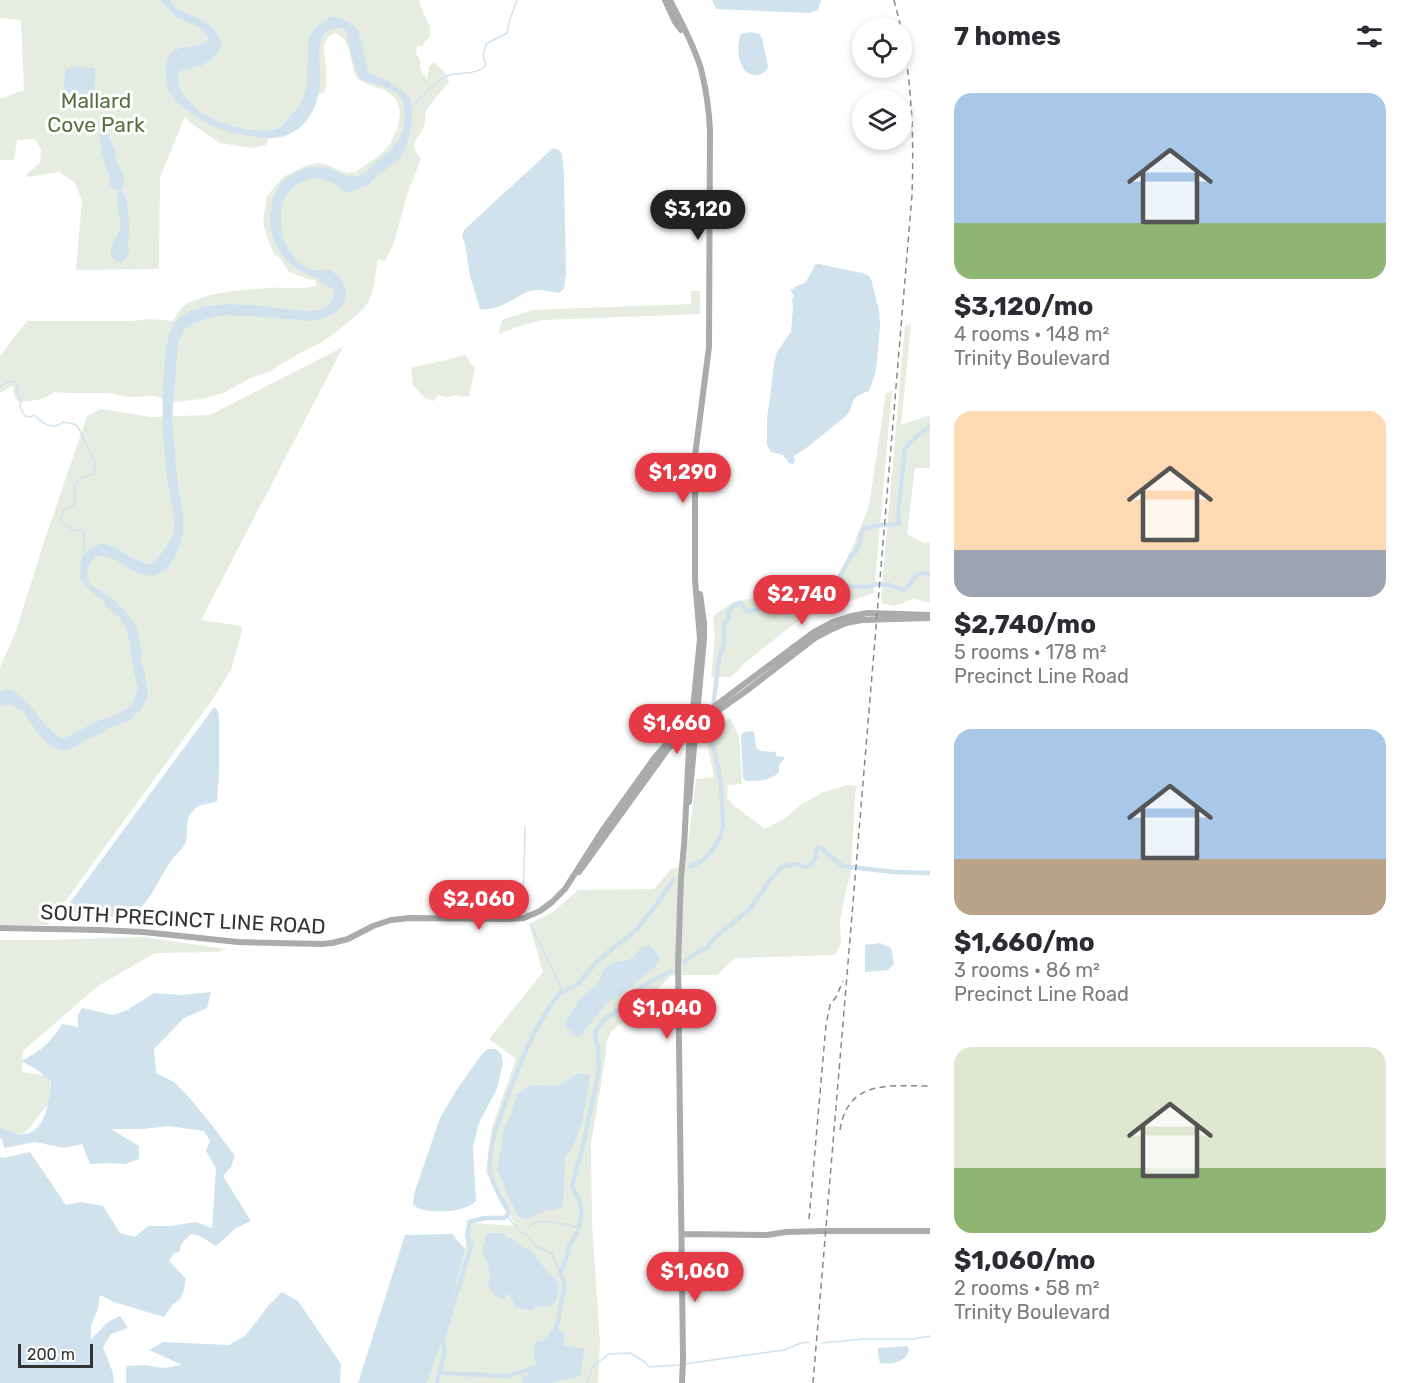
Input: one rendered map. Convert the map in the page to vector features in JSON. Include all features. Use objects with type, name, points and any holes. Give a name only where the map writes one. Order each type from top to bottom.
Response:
[{"type":"main road","points":[[664,0],[675,22],[692,45]]},
{"type":"main road","points":[[670,0],[692,45],[700,68],[708,100],[710,130],[709,347],[695,456],[696,573],[704,631],[684,848]]},
{"type":"main road","points":[[565,889],[585,865],[649,771],[675,742],[697,723],[815,639],[847,620],[883,613],[930,617]]},
{"type":"main road","points":[[683,1383],[678,965],[689,748],[697,723]]},
{"type":"main road","name":"SOUTH PRECINCT LINE ROAD","points":[[0,928],[132,931],[238,942],[332,943],[348,939],[379,923],[391,920],[524,918],[544,908],[565,889],[602,831],[642,776],[649,771],[666,745],[684,729],[697,723]]},
{"type":"main road","points":[[675,742],[686,743],[689,748]]},
{"type":"main road","points":[[624,810],[625,805],[643,780],[642,776]]},
{"type":"main road","points":[[682,1234],[768,1235],[824,1231],[930,1232]]},
{"type":"green space","name":"Mallard Cove Park","points":[[0,0],[418,0],[430,27],[430,36],[422,46],[417,46],[416,54],[420,59],[420,68],[427,80],[429,67],[434,62],[446,74],[449,82],[426,112],[425,124],[415,141],[415,148],[421,159],[408,192],[393,245],[385,261],[378,259],[368,303],[339,330],[322,342],[270,371],[223,393],[202,399],[176,402],[154,396],[130,397],[109,393],[54,392],[41,399],[19,402],[15,398],[12,386],[0,393],[0,356],[27,321],[149,319],[173,321],[180,310],[188,304],[210,296],[249,289],[316,286],[316,280],[307,279],[288,271],[282,260],[274,254],[263,222],[267,196],[283,177],[305,166],[318,163],[347,173],[355,172],[379,156],[390,144],[398,127],[400,111],[396,99],[385,90],[358,79],[344,39],[337,33],[330,35],[324,47],[325,92],[310,99],[285,126],[271,130],[266,145],[252,148],[220,143],[185,117],[160,177],[159,269],[76,270],[82,200],[74,182],[59,172],[28,177],[26,174],[40,163],[41,149],[35,139],[17,140],[14,160],[0,160],[0,99],[24,90],[21,20],[0,18]]},
{"type":"green space","points":[[691,291],[700,291],[700,314],[543,320],[499,334],[502,320],[532,310],[691,304]]},
{"type":"green space","points":[[911,324],[901,425],[930,415],[930,468],[915,468],[907,534],[924,543],[930,542],[930,603],[913,599],[894,606],[882,603],[881,598],[905,326]]},
{"type":"green space","points":[[343,347],[201,620],[241,626],[242,630],[231,670],[212,700],[48,925],[0,925],[0,667],[16,631],[87,416],[101,409],[151,417],[210,415]]},
{"type":"green space","points":[[466,355],[475,367],[469,397],[455,395],[446,398],[438,395],[434,401],[425,398],[413,385],[411,368]]},
{"type":"green space","points":[[892,390],[874,593],[803,617],[746,662],[731,677],[711,677],[715,637],[713,616],[733,602],[758,597],[812,592],[825,586],[840,573],[869,506],[885,395]]},
{"type":"green space","points":[[730,718],[739,736],[742,784],[728,785],[727,797],[732,804],[765,829],[822,793],[847,785],[857,786],[851,874],[840,921],[841,943],[835,955],[735,958],[717,975],[672,975],[611,1032],[606,1043],[591,1143],[592,1223],[600,1343],[598,1383],[427,1383],[442,1340],[471,1223],[516,1226],[486,1172],[492,1127],[516,1059],[489,1039],[543,972],[529,924],[553,912],[578,890],[654,889],[671,869],[685,867],[696,779],[714,777],[705,733]]},
{"type":"green space","points":[[142,937],[226,949],[219,952],[155,953],[98,986],[23,1051],[22,1072],[51,1076],[49,1103],[25,1133],[0,1135],[0,940]]},
{"type":"water","points":[[160,0],[170,0],[177,9],[204,21],[215,30],[220,38],[222,46],[205,64],[178,73],[182,93],[199,111],[217,121],[252,130],[273,130],[281,127],[299,106],[307,88],[309,37],[315,28],[330,17],[350,22],[358,30],[370,74],[386,79],[405,93],[410,99],[412,122],[403,154],[368,185],[346,193],[329,181],[319,178],[305,180],[288,193],[281,205],[282,236],[295,258],[308,269],[331,270],[343,283],[345,299],[337,310],[324,318],[310,321],[221,315],[202,320],[184,330],[178,341],[172,421],[178,488],[183,513],[183,532],[178,550],[170,565],[163,572],[152,576],[133,571],[106,556],[96,556],[88,568],[87,576],[90,584],[114,600],[137,628],[142,652],[140,660],[148,695],[140,711],[129,721],[110,727],[64,751],[54,748],[45,741],[24,712],[10,704],[0,705],[0,692],[7,689],[16,693],[30,705],[48,728],[63,739],[131,706],[138,689],[125,626],[120,618],[106,607],[104,601],[89,590],[81,580],[80,567],[84,549],[87,552],[101,543],[117,548],[130,557],[150,565],[161,554],[171,538],[174,517],[165,456],[163,401],[166,348],[172,328],[183,315],[205,307],[233,304],[310,311],[328,305],[334,295],[332,288],[294,267],[280,251],[272,235],[270,218],[276,191],[289,176],[313,167],[325,167],[349,176],[363,174],[396,145],[405,119],[404,105],[397,94],[360,78],[345,30],[335,28],[326,32],[320,42],[320,85],[315,107],[310,116],[295,131],[285,136],[268,138],[234,133],[213,126],[173,98],[169,90],[166,70],[167,59],[172,52],[180,48],[203,44],[207,42],[208,37],[202,29],[176,17]]},
{"type":"water","points":[[712,0],[821,0],[818,10],[809,13],[716,9]]},
{"type":"water","points":[[750,32],[759,34],[762,38],[768,67],[763,73],[757,75],[747,72],[739,57],[738,47],[741,34]]},
{"type":"water","points":[[74,66],[95,68],[94,106],[88,107],[69,102],[65,94],[66,69]]},
{"type":"water","points":[[100,120],[103,120],[107,127],[106,130],[115,151],[116,163],[123,173],[124,185],[121,190],[128,208],[128,247],[130,249],[126,259],[120,263],[117,263],[111,253],[120,228],[118,190],[107,184],[111,181],[108,178],[102,155],[98,124]]},
{"type":"water","points":[[553,148],[559,150],[562,155],[564,175],[566,273],[564,289],[559,293],[533,290],[500,306],[480,309],[470,276],[462,236],[464,230]]},
{"type":"water","points":[[819,264],[862,273],[871,279],[879,310],[877,361],[869,391],[854,399],[846,416],[794,456],[793,464],[789,463],[783,455],[771,452],[767,445],[767,418],[774,364],[777,352],[791,332],[794,296],[790,289],[805,283],[814,265]]},
{"type":"water","points":[[214,707],[219,715],[217,801],[201,806],[192,812],[188,819],[184,846],[168,865],[148,899],[142,907],[128,917],[65,914],[66,908]]},
{"type":"water","points":[[754,732],[756,747],[760,751],[776,752],[776,756],[785,758],[779,765],[779,772],[772,777],[754,781],[746,781],[743,778],[741,736],[742,733]]},
{"type":"water","points":[[880,943],[891,948],[894,964],[888,970],[865,972],[865,945]]},
{"type":"water","points":[[650,945],[659,956],[655,967],[607,1003],[580,1036],[576,1037],[564,1025],[571,1012],[597,984],[605,969],[612,963],[629,960],[641,949]]},
{"type":"water","points":[[211,992],[207,1008],[184,1018],[154,1049],[156,1073],[174,1082],[188,1096],[235,1156],[231,1167],[223,1176],[251,1221],[236,1228],[216,1246],[200,1236],[191,1234],[182,1243],[179,1252],[174,1253],[169,1261],[186,1279],[183,1293],[164,1317],[114,1302],[100,1295],[98,1309],[91,1325],[91,1339],[108,1322],[120,1316],[128,1328],[111,1334],[103,1347],[113,1373],[114,1383],[0,1383],[0,1157],[30,1152],[66,1205],[81,1202],[103,1206],[120,1233],[135,1237],[148,1226],[171,1226],[196,1222],[212,1228],[216,1168],[206,1151],[210,1141],[204,1131],[168,1126],[111,1129],[139,1146],[139,1159],[125,1164],[90,1164],[82,1144],[64,1148],[35,1142],[4,1148],[0,1138],[0,1128],[18,1134],[31,1132],[42,1121],[48,1105],[51,1081],[21,1061],[44,1046],[62,1024],[78,1027],[78,1015],[82,1008],[114,1015],[127,1010],[154,993],[181,995]]},
{"type":"water","points":[[488,1049],[496,1049],[501,1054],[503,1063],[497,1089],[479,1123],[473,1146],[476,1201],[455,1210],[436,1211],[419,1208],[413,1205],[414,1194],[440,1118],[457,1089]]},
{"type":"water","points":[[578,1073],[590,1076],[582,1122],[573,1147],[565,1157],[563,1207],[525,1220],[517,1215],[497,1170],[505,1126],[517,1095],[529,1085],[557,1087]]},
{"type":"water","points":[[487,1233],[504,1233],[508,1239],[512,1238],[524,1248],[532,1251],[556,1280],[559,1289],[556,1301],[551,1306],[535,1307],[532,1310],[514,1307],[510,1295],[506,1295],[504,1299],[495,1296],[488,1286],[489,1268],[482,1251]]},
{"type":"water","points":[[452,1234],[465,1249],[442,1340],[427,1383],[358,1383],[405,1235]]},
{"type":"water","points":[[282,1292],[298,1301],[341,1364],[340,1383],[126,1383],[126,1366],[144,1365],[163,1368],[182,1365],[149,1350],[163,1342],[229,1345],[245,1336]]},
{"type":"water","points":[[550,1330],[565,1332],[563,1345],[584,1349],[581,1376],[551,1383],[522,1383],[522,1378],[537,1362],[534,1358],[535,1342],[547,1339]]},
{"type":"water","points":[[907,1346],[909,1350],[902,1360],[889,1364],[880,1363],[878,1348]]},
{"type":"waterway","points":[[411,107],[442,78],[478,71],[486,65],[483,56],[486,44],[507,33],[517,0]]},
{"type":"waterway","points":[[0,387],[10,381],[16,383],[21,401],[20,407],[25,416],[34,415],[51,426],[63,422],[72,424],[77,426],[81,432],[95,463],[94,473],[77,481],[74,488],[74,506],[64,509],[61,520],[72,530],[83,531],[84,551]]},
{"type":"waterway","points":[[713,708],[719,659],[724,644],[724,623],[729,620],[730,609],[740,603],[747,611],[753,611],[773,599],[795,600],[808,595],[823,595],[827,592],[829,586],[839,578],[852,554],[856,552],[861,533],[865,528],[899,523],[905,449],[913,439],[930,426]]},
{"type":"waterway","points":[[829,586],[867,587],[876,584],[889,585],[903,590],[908,587],[916,575],[930,574]]},
{"type":"waterway","points":[[690,867],[703,860],[711,852],[720,838],[723,827],[721,783],[710,730],[712,716]]},
{"type":"waterway","points":[[525,827],[523,905],[526,913]]},
{"type":"waterway","points":[[684,962],[707,947],[715,937],[750,909],[782,867],[796,864],[807,867],[812,864],[818,847],[842,866],[894,872],[930,873]]},
{"type":"waterway","points":[[595,963],[637,929],[674,879]]},
{"type":"waterway","points":[[531,925],[563,992]]},
{"type":"waterway","points":[[437,1383],[445,1350],[442,1340],[471,1247],[467,1235],[469,1222],[485,1218],[504,1218],[508,1215],[494,1185],[490,1159],[497,1126],[516,1074],[540,1022],[560,993],[578,984],[593,966]]},
{"type":"waterway","points":[[578,1228],[581,1207],[572,1187],[599,1071],[596,1030],[605,1019],[622,1008],[643,986],[671,971]]},
{"type":"waterway","points":[[508,1215],[517,1228]]},
{"type":"waterway","points":[[528,1228],[533,1223],[541,1222],[578,1228]]},
{"type":"waterway","points":[[518,1231],[526,1234],[536,1246],[552,1253],[560,1273]]},
{"type":"waterway","points":[[555,1336],[564,1289],[560,1273],[569,1246],[577,1233]]},
{"type":"waterway","points":[[822,1343],[863,1339],[914,1339],[930,1336]]},
{"type":"waterway","points":[[684,1364],[784,1350],[809,1342]]},
{"type":"waterway","points":[[587,1383],[593,1366],[609,1354],[630,1353],[649,1367],[679,1365]]},
{"type":"waterway","points":[[439,1373],[510,1376],[535,1367]]},
{"type":"railway","points":[[894,0],[898,18]]},
{"type":"railway","points":[[813,1383],[912,195],[912,114],[908,78]]},
{"type":"railway","points":[[809,1219],[826,1025],[830,1005],[843,981]]},
{"type":"railway","points":[[840,1130],[845,1113],[861,1094],[886,1086],[930,1086]]}]
